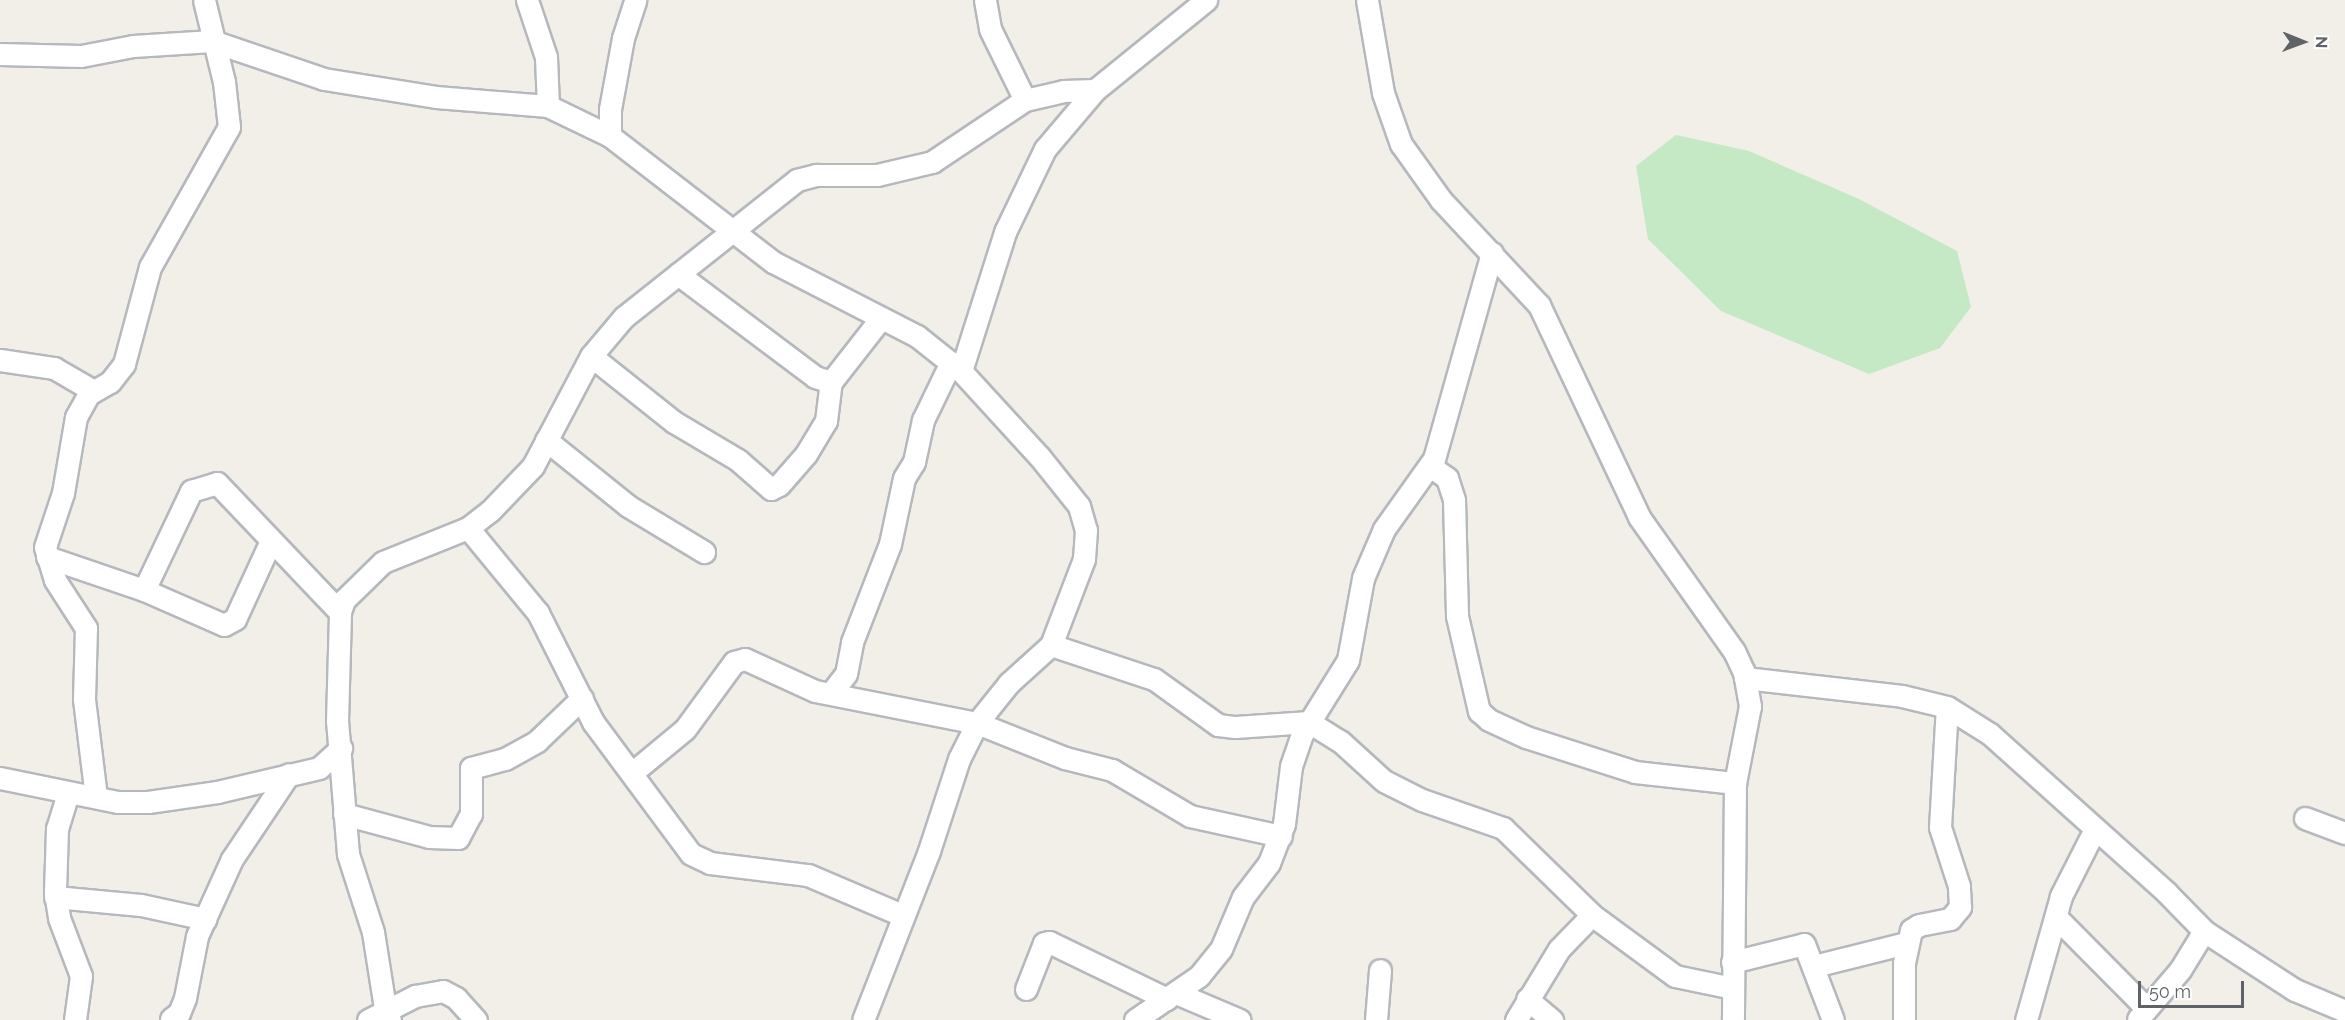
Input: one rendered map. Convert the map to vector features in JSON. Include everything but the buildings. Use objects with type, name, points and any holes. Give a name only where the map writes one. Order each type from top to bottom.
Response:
[{"type":"street","points":[[96,797],[84,699],[86,628],[55,580],[46,557],[47,538],[63,493],[76,417],[92,390],[110,382],[124,364],[150,267],[229,127],[224,81],[212,41],[204,0]]},
{"type":"street","points":[[527,0],[546,57],[548,106]]},
{"type":"street","points":[[610,136],[610,109],[623,38],[635,0]]},
{"type":"street","points":[[985,0],[990,29],[1025,100]]},
{"type":"street","points":[[831,693],[846,674],[852,642],[890,544],[904,478],[914,462],[923,420],[956,367],[1005,232],[1026,183],[1061,127],[1095,90],[1206,0]]},
{"type":"street","points":[[1367,0],[1383,93],[1401,144],[1442,200],[1539,305],[1638,517],[1734,651],[1745,678],[1750,706],[1735,783],[1733,1020]]},
{"type":"street","points":[[0,54],[81,56],[109,53],[133,46],[212,41],[324,79],[436,97],[548,106],[610,136],[773,262],[881,318],[904,327],[956,367],[1066,488],[1085,520],[1084,559],[1051,645],[1009,683],[977,723],[959,759],[863,1020]]},
{"type":"street","points":[[476,1020],[456,998],[443,991],[381,1016],[373,932],[348,854],[337,721],[340,612],[355,586],[383,562],[468,528],[521,482],[591,356],[624,318],[730,231],[807,176],[877,175],[932,162],[1025,100],[1063,91],[1095,90]]},
{"type":"street","points":[[1135,1020],[1199,976],[1221,949],[1243,897],[1269,863],[1281,836],[1291,766],[1309,722],[1348,660],[1363,578],[1380,537],[1430,466],[1492,253]]},
{"type":"street","points":[[678,274],[815,378],[831,382]]},
{"type":"street","points":[[591,356],[674,422],[738,460],[771,489],[779,485],[806,454],[826,421],[831,382],[881,318]]},
{"type":"street","points":[[0,360],[54,368],[92,390]]},
{"type":"street","points":[[546,440],[628,506],[704,552]]},
{"type":"street","points":[[1430,466],[1447,478],[1454,500],[1457,616],[1479,711],[1489,720],[1526,737],[1635,772],[1735,783]]},
{"type":"street","points":[[144,590],[178,512],[195,487],[213,483],[222,486],[270,543],[340,612]]},
{"type":"street","points":[[468,528],[538,613],[593,722],[633,772],[681,844],[698,859],[808,875],[902,915]]},
{"type":"street","points":[[46,557],[144,590],[218,625],[228,624],[235,619],[270,543]]},
{"type":"street","points":[[1051,645],[1154,679],[1218,725],[1235,727],[1309,722],[1340,741],[1384,781],[1422,800],[1503,828],[1592,915],[1675,976],[1733,988]]},
{"type":"street","points":[[633,772],[685,729],[738,659],[831,693],[977,723],[1065,758],[1112,770],[1190,816],[1281,836]]},
{"type":"street","points":[[1745,678],[1902,696],[1947,707],[1990,734],[2204,931],[2295,990],[2345,1011]]},
{"type":"street","points":[[345,814],[429,837],[458,838],[471,814],[471,768],[505,759],[537,741],[582,698]]},
{"type":"street","points":[[1904,1020],[1906,943],[1916,926],[1950,919],[1960,907],[1959,886],[1940,827],[1947,707]]},
{"type":"street","points":[[0,778],[68,793],[148,802],[217,792],[320,768],[341,748]]},
{"type":"street","points":[[171,1019],[180,1012],[185,998],[197,936],[232,859],[289,774]]},
{"type":"street","points":[[68,793],[57,828],[55,897],[81,976],[75,1020]]},
{"type":"street","points":[[2305,818],[2345,833]]},
{"type":"street","points":[[2026,1020],[2056,917],[2071,875],[2095,829]]},
{"type":"street","points":[[55,897],[141,905],[205,919]]},
{"type":"street","points":[[1516,1020],[1559,949],[1592,915]]},
{"type":"street","points":[[2056,917],[2142,1014],[2180,970],[2204,931]]},
{"type":"street","points":[[1026,989],[1044,943],[1049,942],[1171,996],[1240,1020]]},
{"type":"street","points":[[1732,962],[1803,943],[1814,966],[1833,1020]]},
{"type":"street","points":[[1814,966],[1906,943]]},
{"type":"street","points":[[1376,1020],[1380,970]]},
{"type":"street","points":[[1527,999],[1552,1020]]},
{"type":"green space","points":[[1676,135],[1749,151],[1859,199],[1957,251],[1971,307],[1940,348],[1869,374],[1721,311],[1648,239],[1636,166]]}]
